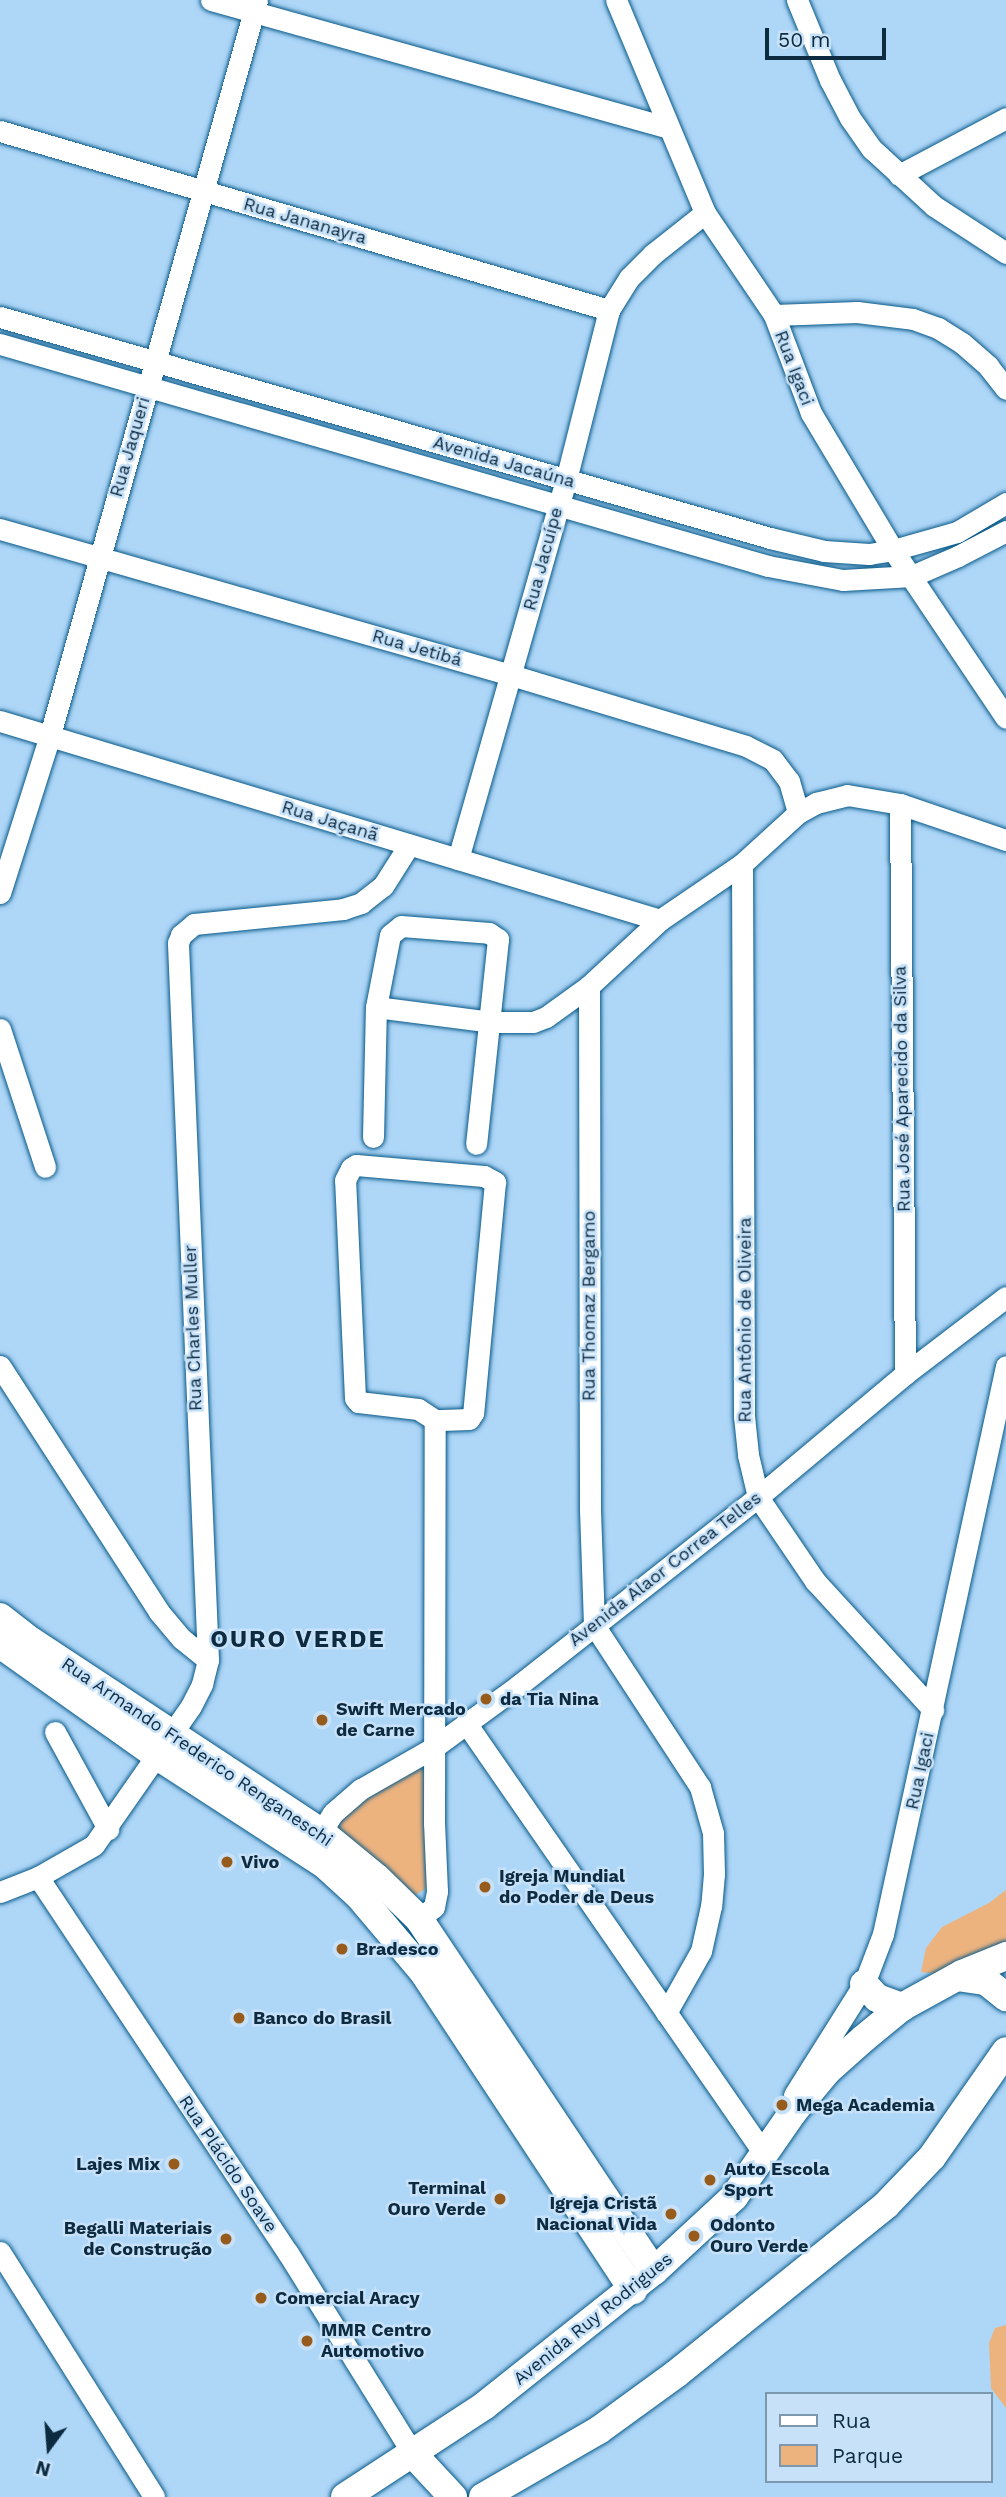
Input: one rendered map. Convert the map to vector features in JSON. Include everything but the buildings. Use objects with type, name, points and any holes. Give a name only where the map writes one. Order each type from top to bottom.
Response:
[{"type":"main road","name":"Rua Armando Frederico Renganeschi","points":[[0,1617],[165,1746],[324,1864],[388,1928],[473,2030],[654,2271]]},
{"type":"main road","name":"Rua Armando Frederico Renganeschi","points":[[0,1644],[165,1746],[321,1832],[377,1878],[419,1919],[473,2030]]},
{"type":"main road","points":[[321,1832],[320,1847],[324,1864]]},
{"type":"main road","points":[[388,1928],[419,1919]]},
{"type":"main road","name":"Avenida Ruy Rodrigues","points":[[345,2497],[484,2406],[633,2290],[734,2197],[763,2151],[827,2071],[902,2007],[957,1977],[1006,1956]]},
{"type":"main road","points":[[957,1977],[986,1982],[1006,1997]]},
{"type":"main road","points":[[864,1984],[877,1998],[902,2007]]},
{"type":"main road","points":[[473,2030],[486,2064],[633,2290]]},
{"type":"main road","points":[[482,2497],[610,2422],[676,2374],[886,2205],[932,2157],[1006,2051]]},
{"type":"main road","points":[[413,2454],[453,2497]]},
{"type":"street","points":[[211,0],[256,6],[668,128]]},
{"type":"street","name":"Rua Igaci","points":[[616,0],[705,213],[774,315],[811,413],[894,550],[1006,718]]},
{"type":"street","points":[[797,0],[850,118],[872,149],[934,206],[1006,253]]},
{"type":"street","name":"Rua Jaqueri","points":[[0,893],[50,735],[98,557],[256,6]]},
{"type":"street","points":[[899,175],[1006,118]]},
{"type":"street","name":"Rua Jananayra","points":[[0,131],[609,310]]},
{"type":"street","name":"Rua Jacuípe","points":[[458,859],[566,480],[609,310],[629,278],[653,254],[705,213]]},
{"type":"street","points":[[774,315],[857,312],[913,319],[938,328],[962,343],[988,366],[1006,389]]},
{"type":"street","name":"Avenida Jacaúna","points":[[0,317],[566,480],[824,551],[869,554],[894,550],[957,531],[1006,503]]},
{"type":"street","name":"Avenida Jacaúna","points":[[0,344],[768,566],[843,580],[912,576],[1006,531]]},
{"type":"street","name":"Rua Jetibá","points":[[0,529],[511,675],[746,746],[773,760],[789,781],[798,813]]},
{"type":"street","name":"Rua Jaçanã","points":[[0,721],[660,920]]},
{"type":"street","points":[[376,1007],[491,1022],[533,1021],[546,1017],[589,986],[660,920],[742,864],[798,813],[816,803],[847,795],[900,804],[1006,840]]},
{"type":"street","name":"Rua José Aparecido da Silva","points":[[900,804],[905,1374]]},
{"type":"street","name":"Rua Charles Muller","points":[[0,1892],[38,1877],[82,1854],[108,1829],[165,1746],[202,1684],[208,1660],[178,943],[186,929],[194,924],[343,909],[361,903],[383,886],[409,845]]},
{"type":"street","name":"Rua Antônio de Oliveira","points":[[742,864],[744,1416],[748,1455],[758,1497],[829,1597],[933,1710]]},
{"type":"street","points":[[373,1137],[376,1007],[390,935],[397,927],[489,933],[498,939],[499,945],[476,1144]]},
{"type":"street","name":"Rua Thomaz Bergamo","points":[[589,986],[590,1510],[594,1625]]},
{"type":"street","points":[[0,1029],[45,1167]]},
{"type":"street","points":[[356,1165],[484,1176],[495,1182],[473,1413],[465,1420],[435,1420],[418,1409],[358,1402],[355,1398],[345,1180],[351,1168],[356,1165]]},
{"type":"street","name":"Avenida Alaor Correa Telles","points":[[321,1832],[332,1813],[361,1788],[433,1748],[466,1723],[758,1497],[905,1374],[1006,1297]]},
{"type":"street","points":[[0,1366],[159,1612],[182,1639],[208,1660]]},
{"type":"street","name":"Rua Igaci","points":[[763,2151],[864,1984],[888,1914],[1006,1366]]},
{"type":"street","points":[[419,1919],[435,1907],[437,1891],[433,1748],[435,1420]]},
{"type":"street","points":[[594,1625],[700,1787],[713,1833],[712,1895],[701,1951],[666,2013]]},
{"type":"street","points":[[466,1723],[763,2151]]},
{"type":"street","points":[[55,1732],[108,1829]]},
{"type":"street","name":"Rua Plácido Soave","points":[[38,1877],[288,2253],[413,2454]]},
{"type":"street","points":[[0,2252],[154,2497]]},
{"type":"green space","points":[[428,1765],[434,1878],[425,1889],[412,1897],[331,1832],[339,1817],[365,1793]]},
{"type":"green space","points":[[1006,1890],[1006,1949],[946,1975],[921,1972],[926,1948],[942,1927],[989,1903]]},
{"type":"green space","points":[[1006,2325],[1006,2408],[991,2388],[989,2343],[995,2328]]},
{"type":"place","name":"da Tia Nina","points":[[486,1699]]},
{"type":"place","name":"Swift Mercado de Carne","points":[[322,1720]]},
{"type":"place","name":"Vivo","points":[[227,1862]]},
{"type":"place","name":"Igreja Mundial do Poder de Deus","points":[[485,1887]]},
{"type":"place","name":"Bradesco","points":[[342,1949]]},
{"type":"place","name":"Banco do Brasil","points":[[239,2018]]},
{"type":"place","name":"Mega Academia","points":[[782,2105]]},
{"type":"place","name":"Lajes Mix","points":[[174,2164]]},
{"type":"place","name":"Auto Escola Sport","points":[[710,2180]]},
{"type":"place","name":"Terminal Ouro Verde","points":[[500,2199]]},
{"type":"place","name":"Igreja Cristã Nacional Vida","points":[[671,2214]]},
{"type":"place","name":"Odonto Ouro Verde","points":[[694,2236]]},
{"type":"place","name":"Begalli Materiais de Construção","points":[[226,2239]]},
{"type":"place","name":"Comercial Aracy","points":[[261,2298]]},
{"type":"place","name":"MMR Centro Automotivo","points":[[307,2341]]},
{"type":"district","name":"OURO VERDE","points":[[298,1640]]}]
